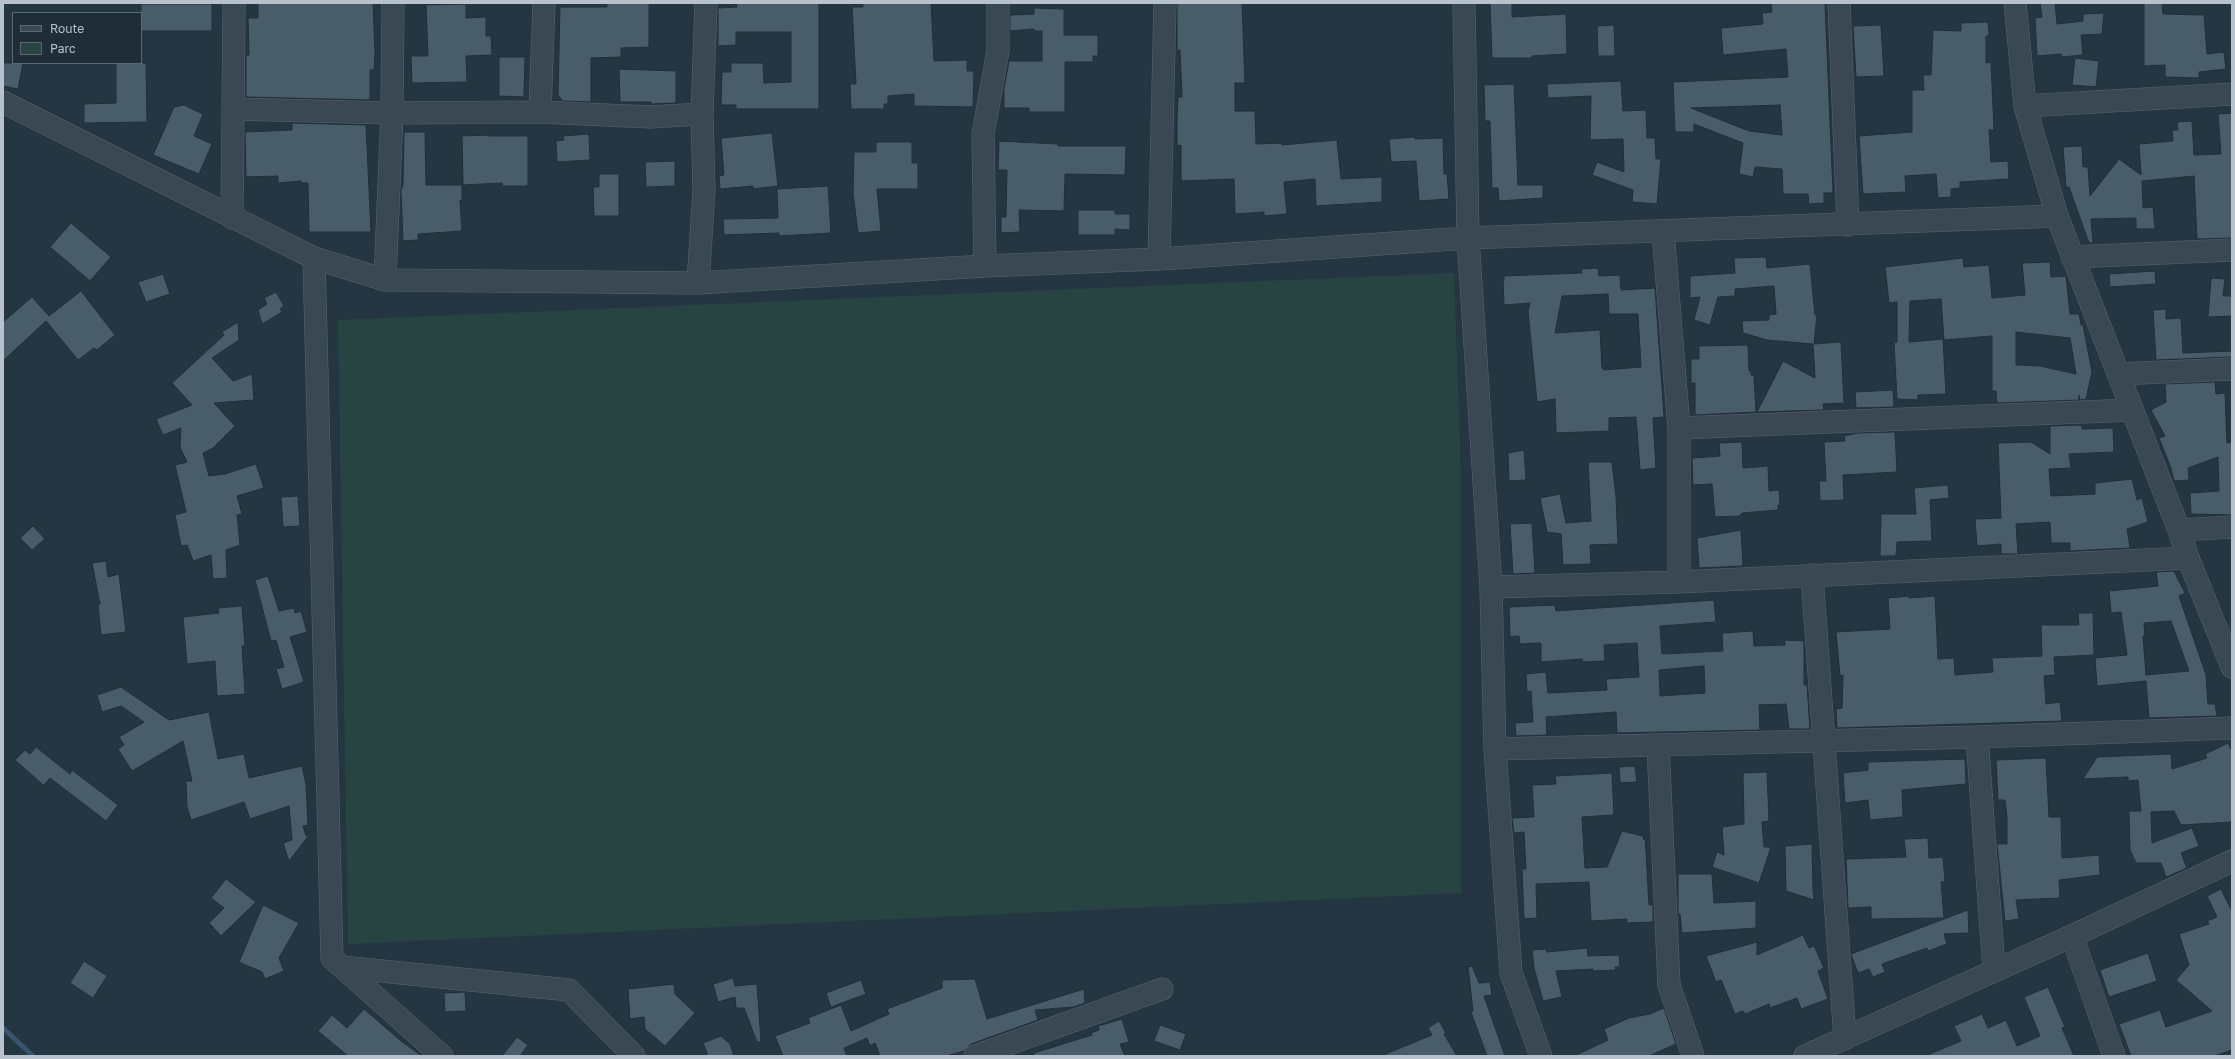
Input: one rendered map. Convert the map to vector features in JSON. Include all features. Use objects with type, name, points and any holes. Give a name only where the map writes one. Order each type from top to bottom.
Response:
[{"type":"street","points":[[232,218],[234,3]]},
{"type":"street","points":[[385,280],[392,113],[393,3]]},
{"type":"street","points":[[540,112],[544,3]]},
{"type":"street","points":[[698,283],[704,191],[702,114],[706,3]]},
{"type":"street","points":[[985,266],[984,134],[998,51],[998,3]]},
{"type":"street","points":[[1159,259],[1166,3]]},
{"type":"street","points":[[1464,3],[1468,238],[1491,587],[1495,749],[1511,973],[1541,1056]]},
{"type":"street","points":[[1838,3],[1848,225]]},
{"type":"street","points":[[2015,3],[2025,106],[2057,216],[2179,530],[2188,558],[2232,667]]},
{"type":"street","points":[[2025,106],[2232,94]]},
{"type":"street","points":[[3,102],[314,258],[385,280],[698,283],[985,266],[1159,259],[1468,238],[1663,232],[2057,216]]},
{"type":"street","points":[[233,109],[392,113],[540,112],[650,117],[702,114]]},
{"type":"street","points":[[1663,232],[1679,428],[1679,582]]},
{"type":"street","points":[[2072,257],[2232,250]]},
{"type":"street","points":[[314,258],[332,958],[442,1056]]},
{"type":"street","points":[[2118,374],[2232,369]]},
{"type":"street","points":[[1679,428],[2132,410]]},
{"type":"street","points":[[2179,530],[2232,527]]},
{"type":"street","points":[[1491,587],[1679,582],[2188,558]]},
{"type":"street","points":[[1812,575],[1845,1039]]},
{"type":"street","points":[[1495,749],[1977,737],[2232,728]]},
{"type":"street","points":[[1977,737],[1994,970]]},
{"type":"street","points":[[1658,745],[1669,985],[1693,1056]]},
{"type":"street","points":[[1805,1056],[2072,936],[2232,861]]},
{"type":"street","points":[[2072,936],[2114,1056]]},
{"type":"street","points":[[342,967],[569,990],[634,1056]]},
{"type":"street","points":[[975,1056],[1162,989]]},
{"type":"green space","points":[[1454,273],[1461,478],[1461,893],[348,944],[338,320]]},
{"type":"building","points":[[258,3],[373,3],[375,53],[374,70],[370,70],[370,100],[246,97],[246,55],[249,55],[248,18],[258,18]]},
{"type":"building","points":[[607,3],[649,3],[649,47],[621,48],[621,57],[591,58],[591,102],[563,101],[558,95],[560,7],[607,7]]},
{"type":"building","points":[[736,3],[819,3],[819,109],[736,109],[736,105],[721,105],[722,72],[731,72],[731,63],[763,63],[764,83],[791,82],[791,32],[736,32],[736,45],[718,46],[718,8],[737,7]]},
{"type":"building","points":[[863,3],[931,3],[934,61],[967,60],[967,71],[974,71],[973,107],[914,106],[914,94],[888,96],[888,104],[884,104],[884,109],[851,109],[850,84],[856,84],[852,7],[863,7]]},
{"type":"building","points":[[1242,3],[1245,83],[1235,83],[1235,111],[1255,111],[1256,144],[1282,143],[1282,145],[1337,140],[1341,179],[1382,177],[1382,202],[1316,206],[1315,179],[1284,182],[1287,214],[1264,216],[1264,212],[1235,214],[1234,179],[1181,181],[1181,145],[1177,146],[1178,97],[1182,97],[1180,50],[1177,50],[1177,4]]},
{"type":"building","points":[[1490,3],[1512,3],[1512,17],[1566,14],[1567,54],[1532,56],[1532,58],[1492,58]]},
{"type":"building","points":[[1771,3],[1825,3],[1833,193],[1824,193],[1824,203],[1809,204],[1808,194],[1783,194],[1782,169],[1755,167],[1753,177],[1739,174],[1743,143],[1694,124],[1694,132],[1675,132],[1673,82],[1788,77],[1786,49],[1723,55],[1721,28],[1763,24],[1762,13],[1772,12]],"holes":[[[1780,105],[1782,135],[1749,131],[1691,108]]]},
{"type":"building","points":[[2040,3],[2055,3],[2057,24],[2083,21],[2083,14],[2104,13],[2102,34],[2081,35],[2083,55],[2062,57],[2061,54],[2037,56],[2035,18],[2042,17]]},
{"type":"building","points":[[2144,3],[2162,3],[2163,14],[2204,15],[2207,54],[2224,52],[2226,69],[2199,72],[2199,78],[2165,77],[2165,65],[2144,66]]},
{"type":"building","points":[[141,4],[212,4],[212,31],[142,31]]},
{"type":"building","points":[[466,4],[466,18],[486,17],[486,36],[491,36],[492,55],[466,56],[467,82],[412,83],[411,56],[428,56],[426,5]]},
{"type":"building","points":[[1034,8],[1064,9],[1064,35],[1098,35],[1098,56],[1093,56],[1093,62],[1065,62],[1065,112],[1029,112],[1029,108],[1004,108],[1004,88],[1009,61],[1042,61],[1042,31],[1034,31],[1034,29],[1010,31],[1010,15],[1034,14]]},
{"type":"building","points":[[1988,22],[1989,36],[1986,36],[1986,63],[1991,62],[1994,130],[1989,130],[1991,162],[2008,161],[2009,179],[1960,182],[1960,188],[1951,189],[1951,197],[1938,198],[1936,174],[1905,176],[1906,192],[1863,194],[1859,136],[1912,132],[1912,90],[1924,90],[1923,75],[1931,75],[1933,30],[1961,31],[1961,23]]},
{"type":"building","points":[[1614,25],[1615,56],[1598,56],[1597,26]]},
{"type":"building","points":[[1881,25],[1884,76],[1856,77],[1853,26]]},
{"type":"building","points":[[499,57],[525,57],[524,97],[499,96]]},
{"type":"building","points":[[2075,58],[2099,61],[2096,87],[2072,85]]},
{"type":"building","points":[[3,63],[23,64],[18,89],[3,86]]},
{"type":"building","points":[[146,63],[147,122],[84,123],[84,104],[116,103],[116,64]]},
{"type":"building","points":[[619,69],[676,71],[676,103],[651,104],[651,102],[620,102]]},
{"type":"building","points":[[1621,81],[1623,111],[1646,110],[1647,138],[1655,138],[1656,159],[1661,159],[1657,204],[1632,202],[1633,190],[1592,175],[1597,162],[1624,172],[1623,139],[1590,140],[1591,96],[1548,98],[1547,84]]},
{"type":"building","points":[[1514,84],[1518,185],[1543,185],[1543,198],[1499,201],[1498,188],[1492,188],[1490,121],[1485,121],[1484,85]]},
{"type":"building","points":[[184,105],[203,114],[194,136],[212,144],[199,174],[153,155],[174,107]]},
{"type":"building","points":[[2232,113],[2232,238],[2197,239],[2194,176],[2142,181],[2143,208],[2153,207],[2155,229],[2136,229],[2136,218],[2091,219],[2093,243],[2089,243],[2069,187],[2066,187],[2063,147],[2082,146],[2083,167],[2088,167],[2090,196],[2119,159],[2141,175],[2139,144],[2173,141],[2172,130],[2178,130],[2177,122],[2192,121],[2194,155],[2221,154],[2218,114]]},
{"type":"building","points":[[292,123],[366,125],[371,232],[309,232],[308,183],[301,183],[301,181],[278,183],[278,176],[246,177],[245,132],[292,130]]},
{"type":"building","points":[[404,132],[425,132],[426,185],[462,185],[462,200],[460,200],[462,231],[418,234],[418,240],[403,241],[401,191],[403,184]]},
{"type":"building","points":[[772,133],[778,186],[753,189],[753,186],[720,189],[719,176],[724,175],[721,138]]},
{"type":"building","points":[[589,134],[590,160],[557,162],[556,141],[564,140],[563,136]]},
{"type":"building","points":[[462,136],[528,136],[528,186],[503,186],[502,183],[463,185]]},
{"type":"building","points":[[1415,137],[1415,139],[1443,138],[1444,174],[1447,174],[1449,199],[1419,201],[1416,161],[1391,162],[1389,139]]},
{"type":"building","points":[[999,141],[1058,144],[1058,146],[1126,146],[1125,175],[1065,174],[1064,211],[1019,210],[1020,232],[1001,233],[1001,217],[1006,217],[1007,170],[998,170]]},
{"type":"building","points":[[876,142],[912,142],[912,163],[918,163],[918,189],[877,189],[881,231],[858,233],[853,193],[854,152],[876,152]]},
{"type":"building","points":[[675,161],[675,186],[646,187],[645,162]]},
{"type":"building","points":[[599,174],[619,174],[619,216],[594,216],[593,187],[599,187]]},
{"type":"building","points":[[828,186],[831,233],[779,236],[779,233],[724,235],[723,219],[778,218],[777,189]]},
{"type":"building","points":[[1078,210],[1115,210],[1115,214],[1130,214],[1130,230],[1115,229],[1115,235],[1078,235]]},
{"type":"building","points":[[71,223],[111,257],[90,281],[50,247]]},
{"type":"building","points":[[1766,257],[1767,268],[1810,264],[1815,315],[1817,315],[1814,344],[1841,342],[1844,403],[1823,404],[1824,410],[1757,412],[1783,361],[1815,378],[1813,344],[1767,340],[1743,333],[1742,321],[1769,320],[1769,315],[1776,314],[1774,286],[1735,289],[1735,296],[1718,297],[1710,325],[1694,320],[1700,297],[1690,298],[1690,276],[1735,273],[1734,258]]},
{"type":"building","points":[[1963,258],[1964,267],[1989,265],[1992,298],[2025,295],[2022,263],[2050,262],[2051,277],[2066,276],[2070,314],[2079,314],[2081,325],[2083,325],[2092,372],[2086,399],[2080,400],[2079,395],[2079,400],[1997,403],[1996,391],[1992,391],[1992,336],[1944,340],[1941,299],[1910,301],[1909,342],[1943,339],[1946,394],[1918,395],[1918,400],[1897,399],[1894,343],[1897,342],[1897,302],[1889,303],[1885,267]],"holes":[[[2016,332],[2070,338],[2076,374],[2040,366],[2016,365]]]},
{"type":"building","points":[[1598,268],[1599,276],[1620,275],[1621,290],[1655,288],[1664,417],[1653,418],[1656,468],[1640,470],[1636,417],[1609,418],[1609,431],[1556,433],[1555,399],[1537,402],[1528,311],[1530,303],[1504,305],[1504,276],[1582,273],[1581,269]],"holes":[[[1608,294],[1609,314],[1638,314],[1641,367],[1604,370],[1602,368],[1600,330],[1555,333],[1562,296]]]},
{"type":"building","points":[[2155,271],[2156,284],[2110,287],[2109,274]]},
{"type":"building","points":[[163,274],[170,294],[146,302],[138,282]]},
{"type":"building","points":[[2211,278],[2225,279],[2223,296],[2232,296],[2232,316],[2208,317]]},
{"type":"building","points":[[81,291],[115,335],[97,350],[94,348],[78,360],[46,321],[3,361],[3,322],[32,297],[49,316]]},
{"type":"building","points":[[276,292],[284,306],[280,309],[282,312],[262,324],[258,310],[267,304],[264,298]]},
{"type":"building","points":[[2166,309],[2166,319],[2181,318],[2183,353],[2232,351],[2232,357],[2156,360],[2153,310]]},
{"type":"building","points":[[238,322],[239,340],[212,358],[233,381],[252,374],[254,400],[214,403],[235,426],[213,448],[203,453],[209,476],[225,474],[256,464],[264,488],[237,496],[242,514],[237,515],[240,545],[226,550],[227,578],[213,579],[211,555],[193,561],[187,545],[181,546],[175,515],[186,512],[175,465],[187,462],[180,447],[181,428],[163,435],[156,419],[192,405],[172,383],[224,335],[222,332]]},
{"type":"building","points":[[1748,345],[1749,371],[1751,371],[1751,375],[1754,375],[1756,412],[1695,415],[1695,383],[1691,383],[1691,359],[1699,359],[1699,346]]},
{"type":"building","points":[[2215,382],[2216,394],[2225,393],[2227,443],[2232,442],[2232,515],[2191,514],[2190,493],[2219,491],[2218,457],[2188,468],[2189,480],[2174,481],[2171,468],[2159,438],[2165,436],[2151,410],[2166,402],[2165,384]]},
{"type":"building","points":[[1893,390],[1894,407],[1856,408],[1855,392]]},
{"type":"building","points":[[2082,425],[2082,429],[2113,428],[2114,452],[2069,454],[2071,468],[2049,469],[2051,496],[2095,494],[2095,483],[2132,479],[2137,500],[2142,498],[2148,522],[2127,529],[2130,548],[2070,551],[2070,543],[2051,543],[2050,522],[2016,524],[2018,554],[2001,554],[2001,544],[1977,546],[1975,519],[2001,518],[1998,443],[2031,442],[2050,454],[2050,426]]},
{"type":"building","points":[[1895,432],[1897,472],[1843,475],[1844,500],[1820,501],[1819,481],[1826,481],[1824,442],[1845,441],[1844,436],[1858,433]]},
{"type":"building","points":[[1742,442],[1743,468],[1768,466],[1769,491],[1779,490],[1780,505],[1778,505],[1778,510],[1742,513],[1740,516],[1715,517],[1712,484],[1693,485],[1692,458],[1720,456],[1719,443]]},
{"type":"building","points":[[1524,450],[1526,480],[1509,481],[1508,453]]},
{"type":"building","points":[[1588,462],[1612,462],[1616,497],[1618,544],[1590,545],[1591,564],[1563,565],[1561,534],[1547,532],[1540,498],[1560,494],[1566,523],[1591,521]]},
{"type":"building","points":[[1948,485],[1949,498],[1930,500],[1932,541],[1897,542],[1896,556],[1880,556],[1881,514],[1916,514],[1914,488]]},
{"type":"building","points":[[298,496],[300,526],[283,527],[281,497]]},
{"type":"building","points":[[1532,523],[1535,573],[1513,574],[1510,524]]},
{"type":"building","points":[[33,526],[45,539],[32,550],[20,538]]},
{"type":"building","points":[[1741,530],[1743,566],[1699,568],[1697,538]]},
{"type":"building","points":[[106,561],[108,577],[119,574],[126,632],[101,635],[98,604],[100,604],[92,563]]},
{"type":"building","points":[[2174,571],[2185,593],[2179,596],[2206,675],[2208,704],[2215,704],[2217,716],[2149,718],[2146,681],[2097,686],[2095,658],[2127,655],[2121,612],[2111,613],[2109,591],[2158,586],[2156,572]],"holes":[[[2171,621],[2189,671],[2146,675],[2143,636],[2145,636],[2144,623]]]},
{"type":"building","points":[[268,576],[279,611],[294,608],[295,613],[301,611],[307,632],[290,637],[304,682],[282,689],[276,669],[284,667],[276,640],[271,641],[255,580]]},
{"type":"building","points":[[1909,596],[1909,598],[1935,596],[1938,659],[1954,658],[1955,675],[1993,672],[1992,658],[2042,656],[2041,625],[2079,625],[2078,613],[2093,613],[2094,655],[2054,657],[2055,675],[2044,676],[2046,704],[2060,702],[2062,721],[1837,728],[1836,709],[1842,708],[1843,675],[1840,676],[1836,632],[1890,629],[1888,598]]},
{"type":"building","points":[[1714,600],[1716,622],[1660,626],[1662,654],[1723,651],[1722,633],[1753,631],[1754,646],[1785,645],[1785,640],[1804,641],[1804,685],[1807,685],[1810,729],[1789,729],[1786,704],[1759,705],[1760,730],[1617,733],[1616,712],[1546,717],[1547,735],[1516,736],[1515,723],[1533,722],[1531,691],[1527,692],[1526,674],[1546,672],[1548,693],[1607,690],[1606,679],[1639,677],[1637,643],[1604,645],[1605,661],[1583,662],[1582,659],[1541,662],[1541,644],[1520,644],[1519,636],[1510,637],[1509,607],[1555,605],[1556,611]],"holes":[[[1704,666],[1705,693],[1660,696],[1659,670]]]},
{"type":"building","points":[[242,606],[245,646],[242,646],[245,694],[217,696],[215,661],[187,664],[183,617],[219,613],[218,608]]},
{"type":"building","points":[[121,687],[169,720],[209,712],[218,759],[244,754],[249,778],[302,766],[306,784],[308,825],[303,826],[306,836],[310,834],[289,861],[283,843],[292,840],[289,806],[250,819],[244,802],[191,820],[187,807],[186,781],[192,781],[183,741],[132,771],[118,749],[124,745],[119,737],[144,722],[121,706],[102,712],[97,695]]},
{"type":"building","points":[[2228,743],[2232,751],[2232,822],[2181,825],[2174,811],[2151,812],[2152,843],[2192,828],[2199,846],[2181,853],[2187,868],[2166,877],[2161,863],[2136,863],[2130,850],[2129,811],[2141,811],[2138,780],[2128,781],[2128,777],[2083,779],[2097,757],[2171,754],[2172,769],[2207,758],[2205,754]]},
{"type":"building","points":[[36,747],[70,774],[72,770],[118,805],[106,821],[50,778],[44,785],[42,784],[15,760],[25,750],[30,754]]},
{"type":"building","points":[[2046,758],[2049,817],[2061,817],[2062,858],[2099,855],[2100,875],[2059,880],[2060,898],[2016,900],[2019,919],[2005,921],[1997,844],[2007,844],[2007,817],[2005,800],[1998,800],[1996,760]]},
{"type":"building","points":[[1965,759],[1966,784],[1902,790],[1903,817],[1870,820],[1868,800],[1845,803],[1843,773],[1868,770],[1868,762]]},
{"type":"building","points":[[1635,766],[1637,782],[1620,783],[1619,767]]},
{"type":"building","points":[[1767,772],[1769,821],[1762,822],[1764,847],[1771,847],[1759,883],[1712,867],[1717,852],[1724,855],[1722,827],[1744,824],[1743,773]]},
{"type":"building","points":[[1612,773],[1614,815],[1582,817],[1585,868],[1607,867],[1622,831],[1643,836],[1644,840],[1645,836],[1649,905],[1653,905],[1653,922],[1627,923],[1627,919],[1591,921],[1589,882],[1536,884],[1537,918],[1524,919],[1522,869],[1526,869],[1524,832],[1514,833],[1512,818],[1534,817],[1532,785],[1556,784],[1555,776]]},
{"type":"building","points":[[1928,838],[1929,858],[1943,857],[1945,882],[1941,882],[1944,918],[1871,919],[1871,907],[1848,908],[1846,859],[1906,857],[1904,839]]},
{"type":"building","points":[[1812,844],[1814,900],[1786,891],[1785,846]]},
{"type":"building","points":[[1678,874],[1712,874],[1714,903],[1756,901],[1756,928],[1682,933],[1680,914],[1678,914]]},
{"type":"building","points":[[226,879],[256,902],[221,936],[209,923],[224,908],[211,898]]},
{"type":"building","points":[[2221,889],[2232,911],[2232,1050],[2214,1056],[2131,1056],[2119,1024],[2160,1010],[2166,1027],[2212,1011],[2176,980],[2189,965],[2179,934],[2209,924],[2207,921],[2217,917],[2207,896]]},
{"type":"building","points":[[263,905],[299,923],[279,958],[284,971],[265,979],[262,972],[239,962]]},
{"type":"building","points":[[1968,910],[1969,933],[1944,934],[1947,944],[1928,951],[1927,948],[1882,964],[1885,972],[1873,977],[1869,969],[1858,973],[1851,954]]},
{"type":"building","points":[[1803,935],[1809,948],[1814,946],[1824,968],[1818,971],[1828,999],[1801,1009],[1797,998],[1770,1008],[1769,1004],[1745,1014],[1743,1011],[1735,1014],[1721,980],[1716,982],[1706,956],[1757,942],[1757,955]]},
{"type":"building","points":[[1587,948],[1588,956],[1619,955],[1620,967],[1615,967],[1616,970],[1593,971],[1593,969],[1556,971],[1562,997],[1543,1001],[1534,968],[1532,950],[1546,949],[1547,952]]},
{"type":"building","points":[[2148,953],[2157,981],[2109,997],[2100,970]]},
{"type":"building","points":[[84,961],[107,976],[93,998],[70,983]]},
{"type":"building","points":[[1472,966],[1479,983],[1490,982],[1492,995],[1484,996],[1505,1056],[1487,1056],[1471,1012],[1473,1011],[1468,967]]},
{"type":"building","points":[[733,978],[735,986],[757,984],[761,1042],[757,1042],[744,1008],[736,1008],[735,997],[718,1002],[713,984]]},
{"type":"building","points":[[975,979],[987,1019],[1084,989],[1085,1003],[1073,1007],[1035,1010],[1038,1020],[971,1044],[964,1051],[946,1056],[880,1056],[875,1043],[870,1046],[867,1038],[844,1048],[847,1056],[783,1056],[775,1036],[810,1023],[808,1018],[841,1005],[851,1031],[889,1014],[887,1009],[942,988],[942,980]]},
{"type":"building","points":[[861,980],[866,994],[831,1007],[826,993]]},
{"type":"building","points":[[674,984],[675,994],[695,1013],[665,1046],[645,1029],[644,1017],[630,1019],[628,989]]},
{"type":"building","points":[[2048,987],[2065,1027],[2062,1028],[2074,1056],[1925,1056],[1961,1041],[1954,1026],[1982,1014],[1988,1028],[2006,1020],[2017,1046],[2040,1036],[2024,997]]},
{"type":"building","points":[[465,992],[466,1011],[445,1012],[444,993]]},
{"type":"building","points":[[1664,1008],[1676,1044],[1649,1056],[1574,1056],[1608,1040],[1604,1029],[1629,1018],[1650,1014]]},
{"type":"building","points":[[364,1009],[401,1041],[422,1056],[348,1056],[318,1031],[332,1015],[347,1028]]},
{"type":"building","points":[[1122,1019],[1129,1042],[1120,1044],[1125,1056],[1034,1056],[1034,1053],[1092,1035],[1091,1033],[1099,1030],[1098,1026]]},
{"type":"building","points":[[1439,1021],[1446,1033],[1444,1034],[1457,1056],[1381,1056],[1432,1035],[1428,1028]]},
{"type":"building","points":[[1160,1025],[1186,1034],[1180,1050],[1154,1041]]},
{"type":"building","points":[[721,1036],[730,1044],[734,1056],[708,1056],[703,1043]]},
{"type":"building","points":[[517,1037],[528,1045],[520,1056],[502,1056]]},
{"type":"waterway","points":[[3,1028],[33,1056]]}]
